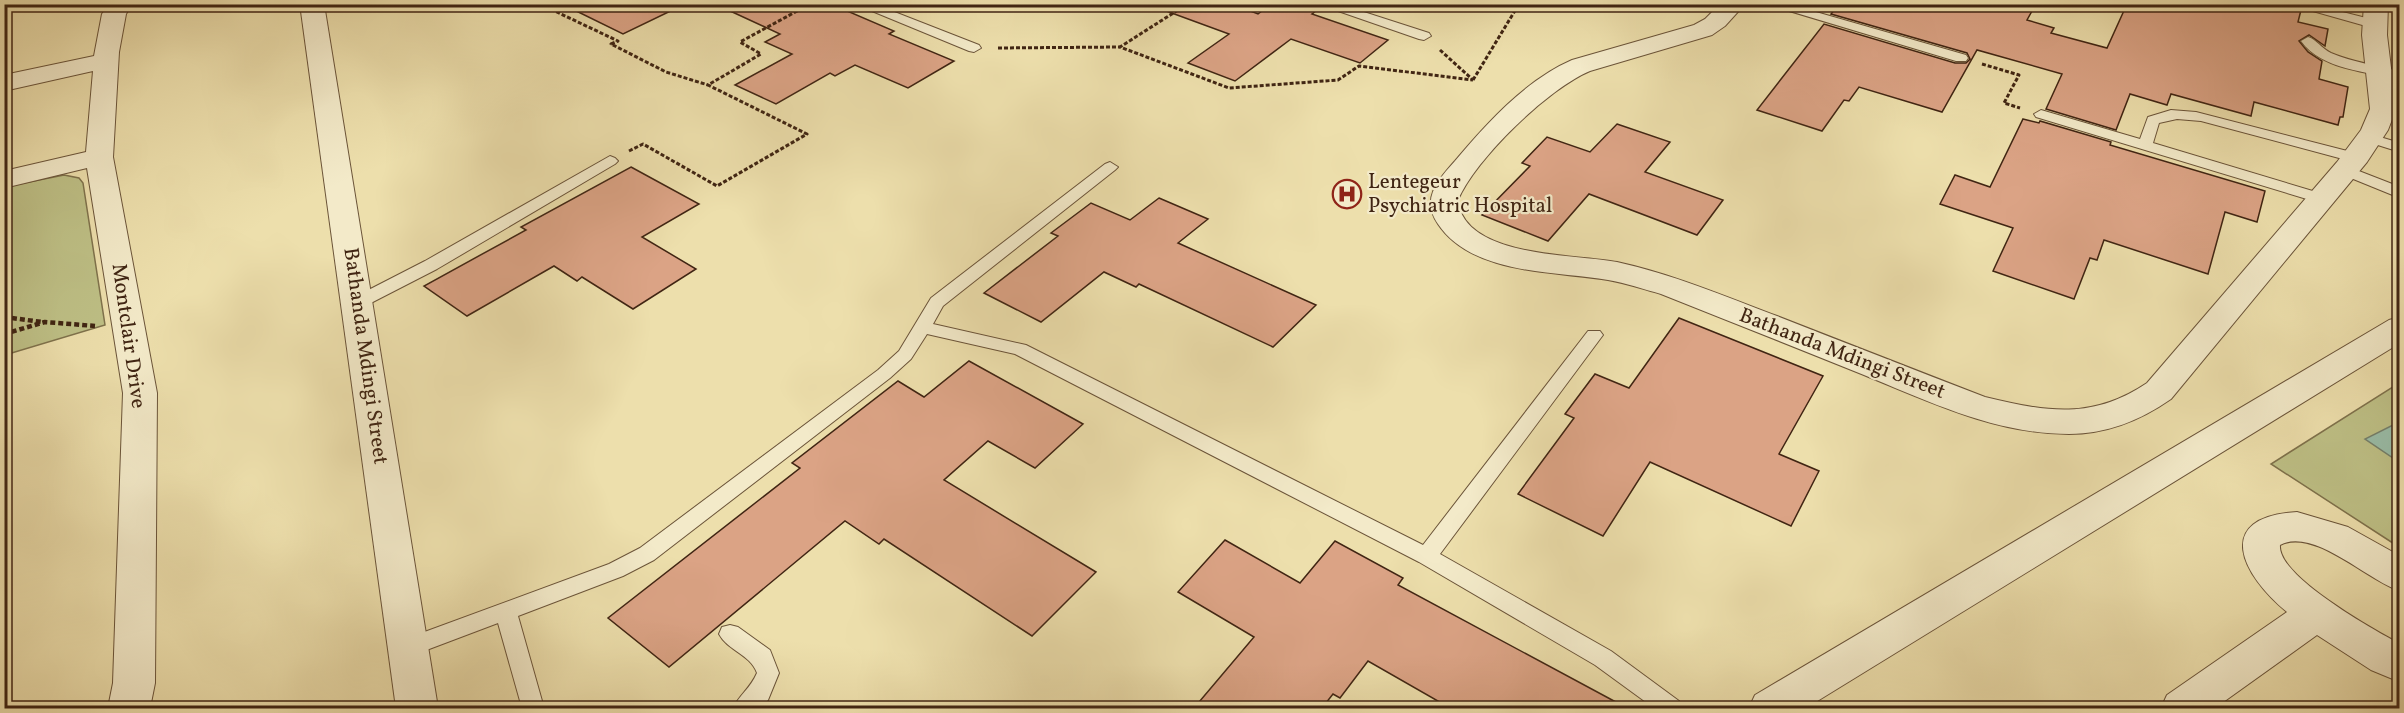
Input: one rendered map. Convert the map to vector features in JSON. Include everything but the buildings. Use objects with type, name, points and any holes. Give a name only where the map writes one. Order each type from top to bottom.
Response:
[{"type":"street","name":"Montclair Drive","points":[[121,4],[114,15],[106,61],[99,157],[140,393],[134,683],[129,708]]},
{"type":"street","name":"Bathanda Mdingi Street","points":[[1734,4],[1710,27],[1596,61],[1568,71],[1551,82],[1528,100],[1456,175],[1447,190],[1444,201],[1451,221],[1461,232],[1476,242],[1503,255],[1600,269],[1672,287],[1977,407],[2010,416],[2042,420],[2084,422],[2108,418],[2146,402],[2159,391],[2391,111],[2384,44]]},
{"type":"street","name":"Bathanda Mdingi Street","points":[[314,5],[417,708]]},
{"type":"street","points":[[4,83],[106,61]]},
{"type":"street","points":[[4,180],[99,157]]},
{"type":"street","points":[[1770,708],[2400,328]]},
{"type":"street","points":[[2400,576],[2356,547],[2322,532],[2290,528],[2267,534],[2261,543],[2265,565],[2288,591],[2351,636],[2400,665]]},
{"type":"street","points":[[2182,708],[2318,612]]},
{"type":"lane","points":[[861,4],[974,48]]},
{"type":"lane","points":[[1324,4],[1424,36]]},
{"type":"lane","points":[[1772,4],[1961,58]]},
{"type":"lane","points":[[2294,4],[2318,10],[2384,44]]},
{"type":"lane","points":[[2313,26],[2318,10]]},
{"type":"lane","points":[[2308,41],[2309,45],[2320,53],[2384,44]]},
{"type":"lane","points":[[2041,114],[2320,198]]},
{"type":"lane","points":[[2145,145],[2153,120],[2180,114],[2202,117],[2356,155],[2400,148]]},
{"type":"lane","points":[[2356,155],[2400,193]]},
{"type":"lane","points":[[357,303],[430,265],[610,160]]},
{"type":"lane","points":[[408,648],[616,570],[647,554],[884,374],[905,355],[937,302],[1110,167]]},
{"type":"lane","points":[[922,327],[1020,349],[1426,556],[1603,658],[1671,708]]},
{"type":"lane","points":[[1426,556],[1594,335]]},
{"type":"lane","points":[[506,612],[533,708]]},
{"type":"lane","points":[[730,634],[762,657],[768,673],[760,693],[745,708]]},
{"type":"path","points":[[544,4],[542,5],[618,41],[610,44],[666,72],[708,85],[807,134],[717,186],[643,144],[610,160]]},
{"type":"path","points":[[708,85],[761,54],[740,42],[810,4]]},
{"type":"path","points":[[1120,47],[1178,10],[1162,4]]},
{"type":"path","points":[[1473,80],[1519,4]]},
{"type":"path","points":[[1424,36],[1473,80]]},
{"type":"path","points":[[974,48],[1120,47],[1229,88],[1338,80],[1359,66],[1473,80]]},
{"type":"path","points":[[1961,58],[2019,75],[2004,103],[2041,114]]},
{"type":"path","points":[[4,318],[96,326],[126,315]]},
{"type":"path","points":[[4,334],[45,322]]},
{"type":"green space","points":[[64,175],[79,178],[83,183],[105,325],[5,355],[4,187]]},
{"type":"green space","points":[[2399,383],[2399,547],[2271,464]]},
{"type":"shaded area","points":[[2399,422],[2399,462],[2365,439]]},
{"type":"place","name":"Lentegeur Psychiatric Hospital","points":[[1347,194]]}]
